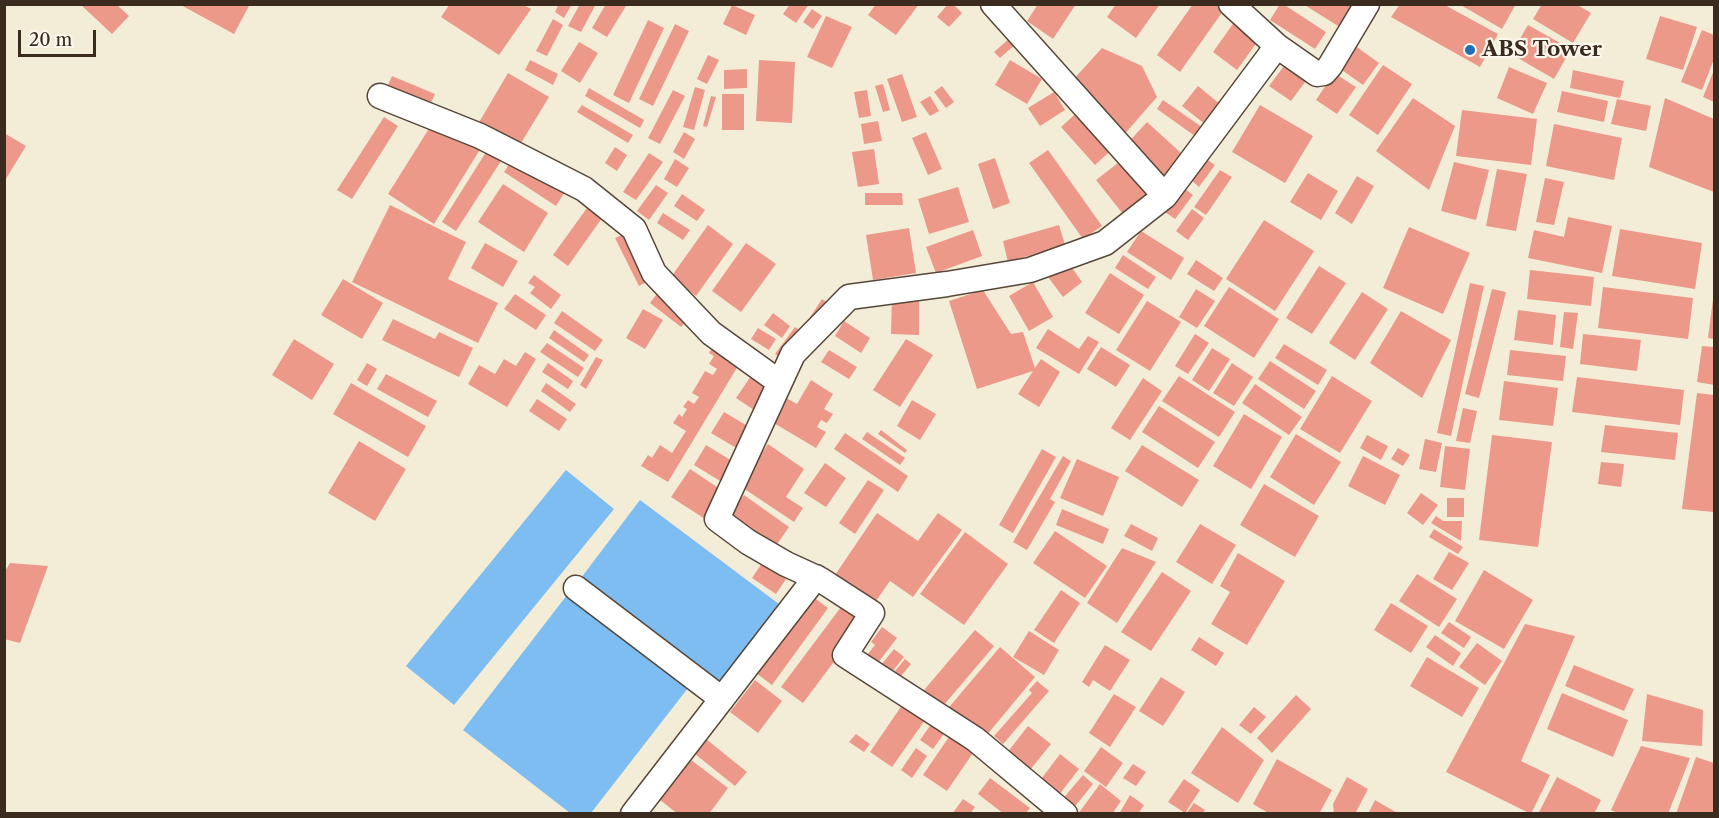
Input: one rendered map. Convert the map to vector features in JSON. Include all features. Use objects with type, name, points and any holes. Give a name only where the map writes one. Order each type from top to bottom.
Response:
[{"type":"street","points":[[993,4],[1165,196]]},
{"type":"street","points":[[1231,4],[1277,46],[1317,74],[1324,73],[1330,66],[1367,4]]},
{"type":"street","points":[[1065,813],[975,739],[845,655],[872,613],[816,577],[786,564],[748,542],[717,519],[793,354],[849,297],[1030,270],[1105,243],[1165,196],[1277,46]]},
{"type":"street","points":[[380,96],[480,136],[584,189],[634,229],[654,273],[711,333],[779,382]]},
{"type":"street","points":[[633,813],[816,577]]},
{"type":"street","points":[[576,588],[722,699]]},
{"type":"water","points":[[566,470],[614,509],[454,705],[406,666]]},
{"type":"water","points":[[640,500],[779,604],[721,682],[581,578]]},
{"type":"water","points":[[567,595],[688,688],[591,813],[570,813],[463,730]]},
{"type":"building","points":[[80,4],[116,4],[129,16],[112,34]]},
{"type":"building","points":[[179,4],[250,4],[234,34]]},
{"type":"building","points":[[559,4],[572,4],[564,18],[555,12]]},
{"type":"building","points":[[580,4],[596,4],[581,32],[568,26]]},
{"type":"building","points":[[606,4],[626,6],[607,37],[592,28]]},
{"type":"building","points":[[790,4],[809,4],[796,23],[783,14]]},
{"type":"building","points":[[876,4],[919,4],[896,35],[868,15]]},
{"type":"building","points":[[948,4],[953,4],[962,13],[949,27],[937,17]]},
{"type":"building","points":[[1038,4],[1076,4],[1053,39],[1027,21]]},
{"type":"building","points":[[1116,4],[1160,4],[1136,38],[1107,17]]},
{"type":"building","points":[[1193,4],[1228,4],[1180,72],[1157,55]]},
{"type":"building","points":[[1280,4],[1326,32],[1315,49],[1270,20]]},
{"type":"building","points":[[1303,4],[1363,4],[1346,31]]},
{"type":"building","name":"ABS Tower","points":[[1400,4],[1443,4],[1498,34],[1480,67],[1391,17]]},
{"type":"building","points":[[1459,4],[1516,4],[1502,29]]},
{"type":"building","points":[[1542,4],[1576,4],[1591,13],[1573,43],[1533,19]]},
{"type":"building","points":[[449,5],[524,5],[531,9],[499,55],[441,17]]},
{"type":"building","points":[[732,5],[755,15],[746,35],[723,24]]},
{"type":"building","points":[[812,9],[822,16],[813,29],[803,22]]},
{"type":"building","points":[[826,16],[852,27],[832,68],[807,57]]},
{"type":"building","points":[[1660,16],[1697,27],[1683,70],[1646,59]]},
{"type":"building","points":[[553,19],[563,25],[547,56],[536,51]]},
{"type":"building","points":[[648,20],[664,28],[629,103],[613,95]]},
{"type":"building","points":[[1235,21],[1260,38],[1237,70],[1213,52]]},
{"type":"building","points":[[675,24],[689,31],[653,106],[639,99]]},
{"type":"building","points":[[1528,25],[1571,49],[1554,79],[1511,54]]},
{"type":"building","points":[[1702,30],[1714,35],[1714,59],[1702,90],[1681,82]]},
{"type":"building","points":[[1011,37],[1017,43],[1000,58],[994,52]]},
{"type":"building","points":[[579,42],[598,53],[580,83],[561,71]]},
{"type":"building","points":[[1354,45],[1379,63],[1363,85],[1339,68]]},
{"type":"building","points":[[1102,48],[1142,66],[1157,97],[1122,137],[1072,81]]},
{"type":"building","points":[[708,55],[719,60],[707,84],[697,79]]},
{"type":"building","points":[[530,60],[558,74],[553,85],[525,70]]},
{"type":"building","points":[[759,60],[795,62],[792,123],[756,121]]},
{"type":"building","points":[[1010,60],[1042,79],[1027,104],[995,85]]},
{"type":"building","points":[[1287,62],[1308,78],[1291,101],[1269,86]]},
{"type":"building","points":[[1383,65],[1412,84],[1378,135],[1349,115]]},
{"type":"building","points":[[1509,67],[1547,83],[1533,114],[1497,98]]},
{"type":"building","points":[[747,69],[747,88],[724,89],[724,70]]},
{"type":"building","points":[[1573,70],[1624,81],[1620,98],[1570,88]]},
{"type":"building","points":[[1714,70],[1714,102],[1703,97]]},
{"type":"building","points":[[508,73],[549,97],[518,148],[478,124]]},
{"type":"building","points":[[1334,73],[1356,87],[1337,114],[1316,100]]},
{"type":"building","points":[[902,74],[917,117],[902,122],[887,79]]},
{"type":"building","points":[[392,76],[435,94],[430,105],[387,87]]},
{"type":"building","points":[[883,84],[890,110],[883,112],[875,86]]},
{"type":"building","points":[[942,86],[954,102],[946,108],[934,92]]},
{"type":"building","points":[[1198,86],[1231,113],[1215,132],[1182,106]]},
{"type":"building","points":[[695,87],[705,90],[694,130],[683,127]]},
{"type":"building","points":[[589,88],[644,120],[640,128],[585,96]]},
{"type":"building","points":[[673,90],[685,96],[660,144],[648,138]]},
{"type":"building","points":[[867,90],[871,116],[859,118],[854,92]]},
{"type":"building","points":[[1562,91],[1608,101],[1604,122],[1557,112]]},
{"type":"building","points":[[1054,92],[1065,110],[1040,126],[1028,108]]},
{"type":"building","points":[[722,94],[744,94],[744,130],[722,130]]},
{"type":"building","points":[[711,96],[716,97],[707,127],[703,126]]},
{"type":"building","points":[[930,96],[939,111],[930,116],[920,102]]},
{"type":"building","points":[[1413,98],[1455,126],[1429,190],[1376,151]]},
{"type":"building","points":[[1665,98],[1714,119],[1714,192],[1649,167]]},
{"type":"building","points":[[1617,99],[1651,106],[1646,131],[1611,124]]},
{"type":"building","points":[[1163,100],[1209,132],[1202,141],[1157,109]]},
{"type":"building","points":[[582,105],[633,135],[628,143],[577,112]]},
{"type":"building","points":[[1260,105],[1313,136],[1285,183],[1232,152]]},
{"type":"building","points":[[1082,108],[1116,146],[1095,165],[1061,127]]},
{"type":"building","points":[[1462,110],[1537,119],[1531,165],[1456,156]]},
{"type":"building","points":[[384,117],[398,126],[352,199],[337,190]]},
{"type":"building","points":[[435,119],[481,148],[434,224],[388,194]]},
{"type":"building","points":[[878,121],[882,141],[864,144],[861,124]]},
{"type":"building","points":[[1147,122],[1191,162],[1168,187],[1124,147]]},
{"type":"building","points":[[1554,124],[1622,138],[1614,180],[1546,166]]},
{"type":"building","points":[[684,132],[695,139],[684,159],[673,152]]},
{"type":"building","points":[[926,132],[942,169],[928,175],[912,138]]},
{"type":"building","points":[[4,133],[26,146],[4,182]]},
{"type":"building","points":[[615,147],[627,155],[617,171],[605,163]]},
{"type":"building","points":[[488,149],[503,158],[456,231],[442,222]]},
{"type":"building","points":[[874,149],[879,184],[858,187],[852,152]]},
{"type":"building","points":[[1048,150],[1102,226],[1083,239],[1029,163]]},
{"type":"building","points":[[649,153],[663,162],[636,200],[623,192]]},
{"type":"building","points":[[1127,156],[1153,190],[1123,214],[1096,180]]},
{"type":"building","points":[[514,157],[566,190],[556,206],[504,172]]},
{"type":"building","points":[[995,158],[1010,203],[993,209],[978,164]]},
{"type":"building","points":[[1205,158],[1215,165],[1199,187],[1190,179]]},
{"type":"building","points":[[675,159],[689,168],[677,187],[664,179]]},
{"type":"building","points":[[1454,162],[1489,170],[1476,220],[1441,211]]},
{"type":"building","points":[[1497,169],[1527,174],[1516,231],[1486,226]]},
{"type":"building","points":[[1220,170],[1232,177],[1206,215],[1194,207]]},
{"type":"building","points":[[1308,173],[1338,191],[1321,220],[1290,202]]},
{"type":"building","points":[[1357,176],[1374,186],[1352,224],[1335,213]]},
{"type":"building","points":[[1545,178],[1564,182],[1554,225],[1536,222]]},
{"type":"building","points":[[503,184],[548,213],[524,252],[478,222]]},
{"type":"building","points":[[656,185],[668,193],[649,220],[637,211]]},
{"type":"building","points":[[1180,185],[1193,195],[1175,219],[1162,210]]},
{"type":"building","points":[[958,187],[969,222],[929,234],[918,199]]},
{"type":"building","points":[[865,193],[902,193],[903,205],[865,205]]},
{"type":"building","points":[[682,194],[705,210],[697,221],[674,206]]},
{"type":"building","points":[[390,205],[466,242],[448,279],[498,303],[478,343],[352,282]]},
{"type":"building","points":[[587,208],[602,218],[568,266],[553,255]]},
{"type":"building","points":[[1192,209],[1204,218],[1188,240],[1176,231]]},
{"type":"building","points":[[663,213],[690,230],[683,240],[657,223]]},
{"type":"building","points":[[1568,217],[1612,226],[1602,273],[1528,258],[1534,230],[1564,237]]},
{"type":"building","points":[[1264,220],[1314,251],[1275,311],[1226,279]]},
{"type":"building","points":[[708,225],[733,244],[696,296],[671,277]]},
{"type":"building","points":[[1059,225],[1065,245],[1008,262],[1003,241]]},
{"type":"building","points":[[1409,227],[1470,253],[1443,314],[1383,288]]},
{"type":"building","points":[[909,228],[916,273],[873,280],[866,235]]},
{"type":"building","points":[[1620,229],[1702,243],[1695,289],[1612,276]]},
{"type":"building","points":[[973,230],[982,256],[936,273],[926,247]]},
{"type":"building","points":[[1141,231],[1184,258],[1171,280],[1127,252]]},
{"type":"building","points":[[629,232],[652,279],[639,286],[615,238]]},
{"type":"building","points":[[485,243],[518,261],[503,287],[471,268]]},
{"type":"building","points":[[746,243],[776,264],[741,312],[712,291]]},
{"type":"building","points":[[1123,255],[1156,277],[1148,289],[1115,268]]},
{"type":"building","points":[[1196,260],[1223,278],[1214,291],[1187,274]]},
{"type":"building","points":[[1068,262],[1082,282],[1063,297],[1048,277]]},
{"type":"building","points":[[1319,266],[1346,283],[1312,334],[1286,318]]},
{"type":"building","points":[[1530,270],[1594,277],[1591,306],[1527,299]]},
{"type":"building","points":[[1110,273],[1144,295],[1119,334],[1085,313]]},
{"type":"building","points":[[534,275],[561,295],[551,309],[530,293],[535,287],[528,283]]},
{"type":"building","points":[[343,279],[383,303],[362,339],[321,315]]},
{"type":"building","points":[[1033,282],[1053,317],[1029,331],[1009,296]]},
{"type":"building","points":[[1470,283],[1484,286],[1451,436],[1437,433]]},
{"type":"building","points":[[1229,287],[1279,319],[1254,358],[1204,326]]},
{"type":"building","points":[[1603,287],[1693,298],[1688,339],[1598,328]]},
{"type":"building","points":[[1196,289],[1215,301],[1197,328],[1179,317]]},
{"type":"building","points":[[1492,289],[1506,292],[1479,398],[1465,394]]},
{"type":"building","points":[[983,290],[1011,334],[1023,332],[1035,368],[1041,359],[1060,372],[1039,407],[1018,394],[1033,371],[977,389],[949,301]]},
{"type":"building","points":[[659,291],[690,316],[681,327],[650,303]]},
{"type":"building","points":[[1362,292],[1388,309],[1355,360],[1329,343]]},
{"type":"building","points":[[515,294],[546,315],[536,330],[504,309]]},
{"type":"building","points":[[892,295],[919,296],[919,335],[891,334]]},
{"type":"building","points":[[822,299],[830,304],[805,325]]},
{"type":"building","points":[[1714,299],[1714,339],[1708,338]]},
{"type":"building","points":[[1147,301],[1181,322],[1150,371],[1116,350]]},
{"type":"building","points":[[643,309],[663,320],[645,349],[626,338]]},
{"type":"building","points":[[1518,310],[1556,315],[1553,345],[1514,340]]},
{"type":"building","points":[[562,311],[603,340],[595,351],[554,323]]},
{"type":"building","points":[[1401,311],[1451,340],[1422,398],[1370,363]]},
{"type":"building","points":[[1564,312],[1578,313],[1573,349],[1560,347]]},
{"type":"building","points":[[773,313],[790,326],[782,338],[764,325]]},
{"type":"building","points":[[393,319],[435,339],[439,332],[473,348],[459,377],[382,340]]},
{"type":"building","points":[[844,321],[870,338],[861,353],[835,336]]},
{"type":"building","points":[[795,327],[804,333],[785,361],[775,354]]},
{"type":"building","points":[[758,328],[776,339],[769,350],[751,339]]},
{"type":"building","points":[[1048,329],[1079,349],[1088,336],[1099,342],[1079,374],[1036,348]]},
{"type":"building","points":[[554,330],[589,355],[584,362],[549,338]]},
{"type":"building","points":[[1195,334],[1209,343],[1188,374],[1175,366]]},
{"type":"building","points":[[1583,334],[1641,340],[1637,371],[1580,364]]},
{"type":"building","points":[[294,339],[334,364],[312,400],[272,375]]},
{"type":"building","points":[[906,339],[933,355],[900,407],[873,390]]},
{"type":"building","points":[[547,343],[584,368],[578,377],[540,352]]},
{"type":"building","points":[[1284,344],[1327,370],[1318,385],[1275,358]]},
{"type":"building","points":[[714,345],[741,361],[668,482],[641,466],[648,455],[652,458],[660,445],[672,453],[686,431],[673,423],[679,414],[682,417],[687,409],[683,407],[688,400],[694,404],[699,397],[692,393],[705,371],[713,375],[717,369],[709,364],[714,356],[709,353]]},
{"type":"building","points":[[1702,346],[1714,347],[1714,385],[1697,382]]},
{"type":"building","points":[[1101,347],[1130,365],[1116,387],[1087,369]]},
{"type":"building","points":[[1212,348],[1230,359],[1209,391],[1192,380]]},
{"type":"building","points":[[829,350],[857,367],[849,379],[821,362]]},
{"type":"building","points":[[1510,350],[1566,356],[1563,381],[1507,375]]},
{"type":"building","points":[[525,352],[536,359],[507,407],[468,384],[479,365],[495,374],[504,359],[516,366]]},
{"type":"building","points":[[596,357],[603,360],[586,389],[580,385]]},
{"type":"building","points":[[1270,361],[1316,391],[1304,409],[1258,379]]},
{"type":"building","points":[[367,363],[377,369],[367,386],[357,380]]},
{"type":"building","points":[[548,363],[573,381],[568,389],[542,372]]},
{"type":"building","points":[[1232,363],[1253,377],[1234,406],[1213,393]]},
{"type":"building","points":[[755,370],[773,382],[754,410],[736,398]]},
{"type":"building","points":[[386,374],[437,401],[428,417],[377,389]]},
{"type":"building","points":[[1179,376],[1235,412],[1219,437],[1162,401]]},
{"type":"building","points":[[1332,376],[1372,401],[1340,453],[1300,429]]},
{"type":"building","points":[[1577,377],[1684,390],[1680,425],[1572,412]]},
{"type":"building","points":[[1143,378],[1162,391],[1130,440],[1111,428]]},
{"type":"building","points":[[811,380],[833,394],[824,409],[833,414],[827,423],[821,420],[817,427],[826,432],[816,448],[772,422],[786,398],[797,404]]},
{"type":"building","points":[[1504,381],[1558,388],[1553,426],[1499,420]]},
{"type":"building","points":[[351,383],[426,426],[408,457],[333,414]]},
{"type":"building","points":[[546,383],[576,404],[570,412],[541,391]]},
{"type":"building","points":[[1255,384],[1302,417],[1289,435],[1242,403]]},
{"type":"building","points":[[1697,393],[1714,395],[1714,512],[1682,509]]},
{"type":"building","points":[[537,399],[567,419],[559,431],[529,411]]},
{"type":"building","points":[[912,400],[936,414],[920,440],[897,426]]},
{"type":"building","points":[[1159,406],[1215,442],[1198,468],[1142,432]]},
{"type":"building","points":[[1463,408],[1477,411],[1470,443],[1456,441]]},
{"type":"building","points":[[724,412],[751,428],[738,449],[711,433]]},
{"type":"building","points":[[1244,414],[1282,437],[1251,489],[1213,466]]},
{"type":"building","points":[[1605,425],[1678,433],[1675,460],[1601,452]]},
{"type":"building","points":[[881,430],[907,450],[905,453],[878,434]]},
{"type":"building","points":[[867,432],[905,458],[900,465],[862,439]]},
{"type":"building","points":[[845,433],[908,476],[898,492],[834,449]]},
{"type":"building","points":[[1296,434],[1341,462],[1314,505],[1270,477]]},
{"type":"building","points":[[1367,435],[1388,446],[1381,460],[1360,448]]},
{"type":"building","points":[[1492,435],[1552,442],[1538,547],[1479,540]]},
{"type":"building","points":[[1425,439],[1442,443],[1436,472],[1419,469]]},
{"type":"building","points":[[359,441],[406,469],[375,521],[328,493]]},
{"type":"building","points":[[768,444],[804,469],[786,497],[803,508],[794,522],[740,486]]},
{"type":"building","points":[[706,445],[737,464],[725,484],[694,465]]},
{"type":"building","points":[[1142,445],[1199,480],[1182,507],[1125,471]]},
{"type":"building","points":[[1445,446],[1470,449],[1465,490],[1440,487]]},
{"type":"building","points":[[1398,448],[1410,455],[1403,466],[1391,459]]},
{"type":"building","points":[[1042,449],[1056,457],[1013,533],[999,525]]},
{"type":"building","points":[[1063,456],[1071,461],[1050,499],[1055,502],[1027,550],[1013,542]]},
{"type":"building","points":[[1363,456],[1400,475],[1385,505],[1348,486]]},
{"type":"building","points":[[1077,459],[1119,477],[1103,516],[1060,498]]},
{"type":"building","points":[[1601,462],[1624,464],[1621,487],[1598,484]]},
{"type":"building","points":[[825,463],[846,478],[826,507],[804,493]]},
{"type":"building","points":[[690,469],[723,491],[705,519],[671,497]]},
{"type":"building","points":[[868,480],[884,490],[855,534],[839,523]]},
{"type":"building","points":[[1264,484],[1319,516],[1295,557],[1240,525]]},
{"type":"building","points":[[1421,493],[1438,505],[1423,525],[1407,513]]},
{"type":"building","points":[[744,495],[789,527],[773,550],[727,518]]},
{"type":"building","points":[[1447,498],[1464,498],[1464,517],[1447,517]]},
{"type":"building","points":[[1062,509],[1109,529],[1103,544],[1056,525]]},
{"type":"building","points":[[877,513],[918,541],[938,513],[962,530],[913,597],[890,581],[871,608],[831,581]]},
{"type":"building","points":[[1436,516],[1443,521],[1462,521],[1461,541],[1431,523]]},
{"type":"building","points":[[1131,524],[1158,538],[1152,551],[1124,536]]},
{"type":"building","points":[[1200,524],[1236,545],[1212,584],[1176,562]]},
{"type":"building","points":[[1434,529],[1463,547],[1458,554],[1429,537]]},
{"type":"building","points":[[1055,531],[1107,566],[1085,598],[1033,563]]},
{"type":"building","points":[[965,532],[1008,564],[964,625],[920,594]]},
{"type":"building","points":[[1122,548],[1156,562],[1117,623],[1087,603]]},
{"type":"building","points":[[1449,552],[1469,563],[1452,590],[1433,579]]},
{"type":"building","points":[[1238,553],[1285,581],[1247,645],[1211,624],[1230,592],[1220,586]]},
{"type":"building","points":[[10,563],[48,566],[20,643],[4,639],[4,573]]},
{"type":"building","points":[[762,563],[786,579],[776,594],[752,578]]},
{"type":"building","points":[[1484,570],[1533,600],[1504,649],[1455,621]]},
{"type":"building","points":[[1162,572],[1191,591],[1151,651],[1121,632]]},
{"type":"building","points":[[1417,574],[1457,599],[1439,627],[1399,601]]},
{"type":"building","points":[[1061,590],[1080,603],[1054,643],[1034,630]]},
{"type":"building","points":[[812,596],[828,608],[772,685],[756,673]]},
{"type":"building","points":[[844,603],[866,619],[803,703],[781,687]]},
{"type":"building","points":[[1391,603],[1428,626],[1411,653],[1374,630]]},
{"type":"building","points":[[1449,622],[1471,637],[1464,648],[1441,633]]},
{"type":"building","points":[[1525,624],[1575,636],[1521,761],[1550,775],[1531,814],[1446,772]]},
{"type":"building","points":[[882,627],[897,638],[874,668],[864,659],[875,645],[871,642]]},
{"type":"building","points":[[975,630],[994,646],[938,712],[919,696]]},
{"type":"building","points":[[1029,631],[1059,650],[1044,675],[1013,657]]},
{"type":"building","points":[[1435,635],[1461,653],[1453,666],[1426,647]]},
{"type":"building","points":[[1199,637],[1224,653],[1216,666],[1191,650]]},
{"type":"building","points":[[1477,643],[1502,661],[1485,685],[1459,667]]},
{"type":"building","points":[[1105,645],[1130,660],[1110,691],[1093,680],[1089,687],[1082,682]]},
{"type":"building","points":[[1000,647],[1035,677],[981,742],[945,712]]},
{"type":"building","points":[[894,649],[904,657],[887,678],[877,670]]},
{"type":"building","points":[[1427,657],[1479,688],[1462,717],[1410,686]]},
{"type":"building","points":[[905,659],[911,664],[896,682],[890,677]]},
{"type":"building","points":[[1574,665],[1634,689],[1624,711],[1565,686]]},
{"type":"building","points":[[1161,677],[1185,692],[1163,726],[1139,711]]},
{"type":"building","points":[[755,680],[782,701],[758,733],[730,712]]},
{"type":"building","points":[[1037,681],[1049,691],[1003,744],[994,736],[1032,693],[1029,690]]},
{"type":"building","points":[[1562,693],[1628,720],[1613,757],[1547,729]]},
{"type":"building","points":[[1114,694],[1136,707],[1110,747],[1089,733]]},
{"type":"building","points":[[1647,694],[1703,710],[1702,746],[1642,741]]},
{"type":"building","points":[[1296,695],[1311,709],[1272,753],[1257,738]]},
{"type":"building","points":[[907,698],[930,713],[892,767],[870,752]]},
{"type":"building","points":[[1254,707],[1266,717],[1251,734],[1239,725]]},
{"type":"building","points":[[937,716],[950,725],[933,749],[920,740]]},
{"type":"building","points":[[1028,726],[1051,744],[1025,776],[1003,758]]},
{"type":"building","points":[[1222,727],[1264,760],[1238,803],[1191,773]]},
{"type":"building","points":[[955,728],[979,744],[947,791],[923,775]]},
{"type":"building","points":[[856,734],[870,744],[864,752],[849,742]]},
{"type":"building","points":[[706,739],[747,772],[735,786],[695,754]]},
{"type":"building","points":[[1641,746],[1690,758],[1668,814],[1620,814],[1611,810]]},
{"type":"building","points":[[1101,747],[1123,763],[1106,787],[1084,771]]},
{"type":"building","points":[[916,748],[927,756],[912,778],[901,770]]},
{"type":"building","points":[[682,753],[728,788],[709,814],[678,814],[651,793]]},
{"type":"building","points":[[1060,754],[1079,769],[1055,800],[1036,786]]},
{"type":"building","points":[[1696,757],[1714,763],[1714,814],[1676,814]]},
{"type":"building","points":[[1277,759],[1332,790],[1319,814],[1270,814],[1253,804]]},
{"type":"building","points":[[1133,764],[1146,772],[1136,786],[1123,778]]},
{"type":"building","points":[[1083,775],[1093,784],[1072,810],[1061,801]]},
{"type":"building","points":[[1347,777],[1368,789],[1355,814],[1334,814],[1333,804]]},
{"type":"building","points":[[1557,777],[1601,800],[1594,814],[1538,814]]},
{"type":"building","points":[[990,778],[1030,808],[1025,814],[1004,814],[978,794]]},
{"type":"building","points":[[1184,779],[1200,790],[1185,813],[1168,802]]},
{"type":"building","points":[[1100,784],[1121,801],[1112,814],[1078,814]]},
{"type":"building","points":[[1130,795],[1144,805],[1138,814],[1119,814]]},
{"type":"building","points":[[963,799],[975,807],[970,814],[952,814]]},
{"type":"building","points":[[1375,800],[1399,814],[1368,814]]},
{"type":"building","points":[[1194,803],[1205,810],[1202,814],[1186,814]]},
{"type":"place","name":"ABS Tower","points":[[1470,50]]}]
